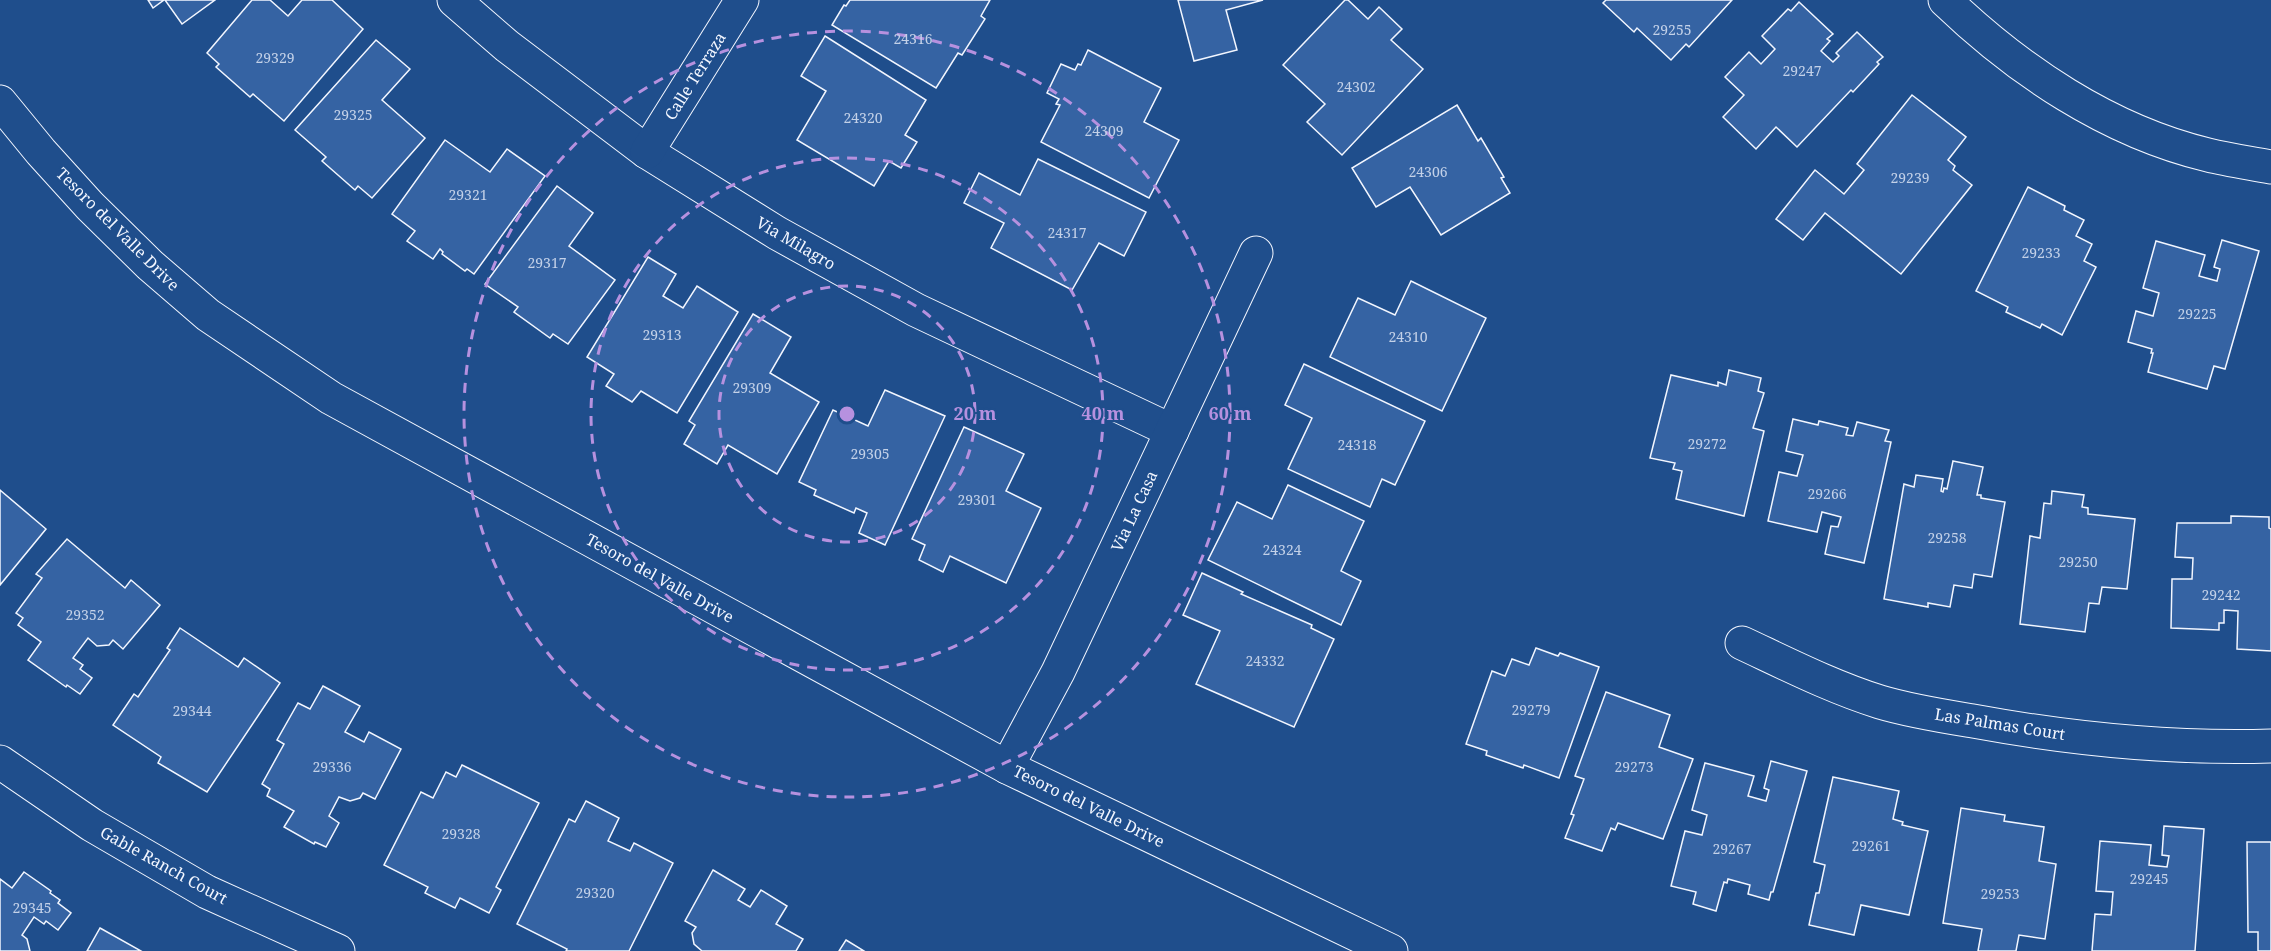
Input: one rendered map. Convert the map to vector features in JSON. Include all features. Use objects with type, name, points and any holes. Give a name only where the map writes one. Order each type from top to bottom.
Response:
[{"type":"street","name":"Via Milagro","points":[[454,0],[507,46],[647,152],[777,233],[916,310],[1172,431]]},
{"type":"street","name":"Calle Terraza","points":[[647,152],[742,0]]},
{"type":"street","points":[[1945,0],[2020,66],[2073,100],[2138,132],[2206,155],[2271,167]]},
{"type":"street","name":"Tesoro del Valle Drive","points":[[0,102],[83,199],[150,265],[208,315],[331,398],[1007,767],[1372,947]]},
{"type":"street","name":"Via La Casa","points":[[1007,767],[1058,672],[1256,253]]},
{"type":"street","name":"Las Palmas Court","points":[[1742,643],[1839,688],[1882,702],[1935,714],[2019,730],[2111,740],[2229,747],[2271,746]]},
{"type":"street","name":"Gable Ranch Court","points":[[0,762],[92,825],[207,892],[338,951]]},
{"type":"building","points":[[148,0],[164,0],[153,8]]},
{"type":"building","points":[[165,0],[215,0],[182,24]]},
{"type":"building","points":[[252,0],[270,0],[288,16],[302,0],[332,0],[363,29],[284,121],[253,94],[250,97],[216,67],[219,64],[207,53]]},
{"type":"building","points":[[850,0],[990,0],[981,16],[985,19],[962,55],[958,53],[936,88],[832,25],[844,5],[846,6]]},
{"type":"building","points":[[1178,0],[1263,0],[1226,10],[1237,50],[1194,61]]},
{"type":"building","points":[[1345,0],[1348,0],[1368,19],[1379,7],[1402,29],[1391,40],[1423,69],[1342,155],[1307,122],[1325,104],[1283,65]]},
{"type":"building","points":[[1606,0],[1732,0],[1689,47],[1686,44],[1671,60],[1637,28],[1634,32],[1603,3]]},
{"type":"building","points":[[1799,2],[1833,34],[1827,39],[1830,41],[1821,51],[1833,62],[1839,56],[1836,53],[1857,32],[1883,57],[1853,92],[1851,90],[1797,147],[1776,127],[1756,149],[1723,117],[1744,95],[1725,77],[1749,52],[1761,64],[1775,49],[1762,36],[1788,9],[1791,11]]},
{"type":"building","points":[[825,36],[926,100],[905,135],[917,142],[901,168],[889,161],[874,186],[797,140],[826,91],[801,76]]},
{"type":"building","points":[[376,40],[410,69],[382,100],[425,138],[372,198],[358,186],[355,190],[322,161],[326,157],[295,130]]},
{"type":"building","points":[[1088,50],[1161,88],[1144,122],[1179,140],[1149,198],[1041,142],[1060,105],[1056,104],[1059,99],[1047,93],[1061,64],[1075,70],[1078,64],[1081,65]]},
{"type":"building","points":[[1912,95],[1966,137],[1948,160],[1955,166],[1953,170],[1972,185],[1901,274],[1825,213],[1803,240],[1776,219],[1815,170],[1844,194],[1864,170],[1857,164]]},
{"type":"building","points":[[1457,105],[1478,141],[1481,138],[1504,177],[1501,178],[1510,193],[1441,235],[1410,187],[1376,207],[1352,168]]},
{"type":"building","points":[[445,140],[490,172],[507,149],[545,176],[474,274],[467,269],[465,271],[442,254],[440,249],[433,259],[407,241],[415,231],[392,214]]},
{"type":"building","points":[[1038,159],[1146,212],[1124,256],[1099,243],[1072,290],[991,248],[1004,223],[964,203],[979,173],[1020,195]]},
{"type":"building","points":[[557,186],[593,213],[569,246],[615,280],[568,344],[553,334],[550,338],[514,312],[518,307],[485,284]]},
{"type":"building","points":[[2028,187],[2065,206],[2064,210],[2084,220],[2076,236],[2092,244],[2084,261],[2096,267],[2062,335],[2042,324],[2040,328],[2006,312],[2008,307],[1976,291]]},
{"type":"building","points":[[2222,240],[2259,251],[2225,369],[2214,366],[2207,389],[2148,372],[2152,349],[2128,342],[2136,311],[2153,316],[2159,293],[2143,288],[2156,241],[2205,255],[2199,276],[2217,281],[2220,269],[2214,267]]},
{"type":"building","points":[[648,257],[676,274],[663,296],[683,308],[697,286],[738,312],[677,413],[641,391],[632,402],[606,386],[614,374],[587,357]]},
{"type":"building","points":[[1411,281],[1486,318],[1442,411],[1330,357],[1358,298],[1395,315]]},
{"type":"building","points":[[753,314],[791,337],[770,373],[819,402],[777,474],[728,445],[717,464],[684,444],[695,425],[689,421]]},
{"type":"building","points":[[1304,364],[1425,421],[1395,485],[1382,479],[1370,507],[1288,469],[1312,418],[1285,405]]},
{"type":"building","points":[[1729,370],[1761,378],[1758,391],[1764,393],[1753,428],[1764,431],[1744,516],[1676,499],[1682,471],[1673,469],[1675,463],[1650,458],[1671,375],[1718,386],[1718,382],[1726,385]]},
{"type":"building","points":[[885,390],[945,416],[885,545],[859,533],[867,513],[856,508],[854,513],[814,495],[816,490],[799,482],[833,410],[868,426]]},
{"type":"building","points":[[1793,419],[1818,425],[1819,421],[1848,428],[1846,435],[1853,436],[1857,422],[1889,430],[1885,441],[1891,442],[1864,563],[1825,554],[1831,526],[1838,527],[1841,517],[1822,512],[1817,532],[1768,521],[1779,472],[1797,476],[1803,455],[1786,451]]},
{"type":"building","points":[[964,427],[1024,454],[1006,491],[1041,508],[1006,583],[950,556],[943,572],[919,560],[925,545],[912,539]]},
{"type":"building","points":[[1953,461],[1983,467],[1977,495],[1981,495],[1981,498],[2005,502],[1992,577],[1974,574],[1972,588],[1954,585],[1950,607],[1928,603],[1928,607],[1884,599],[1904,484],[1914,487],[1916,475],[1943,479],[1941,491],[1943,492],[1944,488],[1947,489]]},
{"type":"building","points":[[1288,485],[1364,521],[1341,571],[1361,581],[1341,625],[1208,560],[1237,502],[1272,519]]},
{"type":"building","points":[[0,490],[46,529],[0,585]]},
{"type":"building","points":[[2052,491],[2084,495],[2082,507],[2088,508],[2088,514],[2135,519],[2127,589],[2102,587],[2099,604],[2089,603],[2085,632],[2020,624],[2030,536],[2040,538],[2044,503],[2051,504]]},
{"type":"building","points":[[2231,516],[2269,517],[2269,528],[2271,529],[2271,651],[2237,649],[2238,611],[2224,610],[2224,623],[2219,623],[2219,630],[2171,628],[2172,579],[2192,579],[2193,558],[2175,557],[2177,523],[2231,523]]},
{"type":"building","points":[[67,539],[125,588],[131,580],[160,605],[123,649],[113,640],[109,645],[97,646],[88,638],[73,658],[83,665],[80,669],[92,678],[80,694],[67,685],[66,687],[28,660],[41,642],[18,625],[23,618],[16,613],[42,578],[36,574]]},
{"type":"building","points":[[1202,573],[1243,592],[1241,594],[1312,625],[1311,628],[1334,639],[1294,727],[1196,684],[1220,631],[1183,615]]},
{"type":"building","points":[[180,628],[238,667],[244,658],[280,683],[207,792],[158,763],[161,757],[113,725],[134,694],[138,697],[170,650],[167,648]]},
{"type":"building","points":[[1536,648],[1558,656],[1560,653],[1599,667],[1559,778],[1524,765],[1523,768],[1486,755],[1487,751],[1466,744],[1492,671],[1505,676],[1512,659],[1529,665]]},
{"type":"building","points":[[323,686],[360,706],[345,732],[364,742],[369,732],[401,749],[375,799],[363,793],[360,798],[350,801],[339,797],[329,816],[339,823],[326,847],[315,842],[314,844],[284,827],[294,811],[267,796],[270,789],[262,784],[284,744],[277,740],[298,703],[310,709]]},
{"type":"building","points":[[1606,692],[1670,715],[1659,747],[1693,759],[1663,839],[1618,823],[1615,830],[1611,828],[1602,851],[1565,838],[1584,779],[1575,776]]},
{"type":"building","points":[[1771,761],[1807,771],[1769,900],[1748,894],[1750,885],[1728,879],[1727,883],[1724,882],[1716,911],[1693,904],[1696,892],[1671,886],[1685,831],[1702,835],[1707,815],[1692,810],[1705,763],[1754,776],[1748,796],[1766,801],[1769,790],[1764,788]]},
{"type":"building","points":[[462,765],[539,803],[496,887],[501,890],[489,913],[460,898],[455,908],[425,893],[428,887],[384,865],[421,792],[433,798],[446,772],[456,777]]},
{"type":"building","points":[[1833,777],[1899,791],[1893,819],[1903,822],[1902,825],[1928,831],[1909,915],[1861,905],[1854,935],[1809,925],[1825,865],[1814,862]]},
{"type":"building","points":[[586,801],[619,818],[608,841],[630,851],[634,843],[673,863],[629,951],[566,951],[567,949],[517,924],[569,819],[575,822]]},
{"type":"building","points":[[1961,808],[2005,815],[2004,821],[2044,827],[2039,861],[2056,864],[2045,939],[2019,935],[2016,951],[1978,951],[1982,929],[1943,923]]},
{"type":"building","points":[[2164,826],[2204,829],[2195,951],[2092,951],[2095,914],[2111,915],[2113,892],[2096,891],[2100,841],[2151,845],[2149,865],[2167,867],[2169,856],[2162,855]]},
{"type":"building","points":[[2247,842],[2271,842],[2271,951],[2258,951],[2258,932],[2248,932]]},
{"type":"building","points":[[713,870],[745,889],[738,900],[750,907],[761,890],[787,906],[776,924],[803,939],[796,951],[702,951],[694,944],[692,933],[696,927],[685,921]]},
{"type":"building","points":[[24,872],[51,891],[50,893],[60,900],[58,903],[71,913],[58,930],[46,921],[44,924],[34,917],[22,935],[27,939],[30,951],[0,951],[0,879],[12,888]]},
{"type":"building","points":[[100,928],[141,951],[87,951]]},
{"type":"building","points":[[846,940],[864,951],[839,951]]}]
